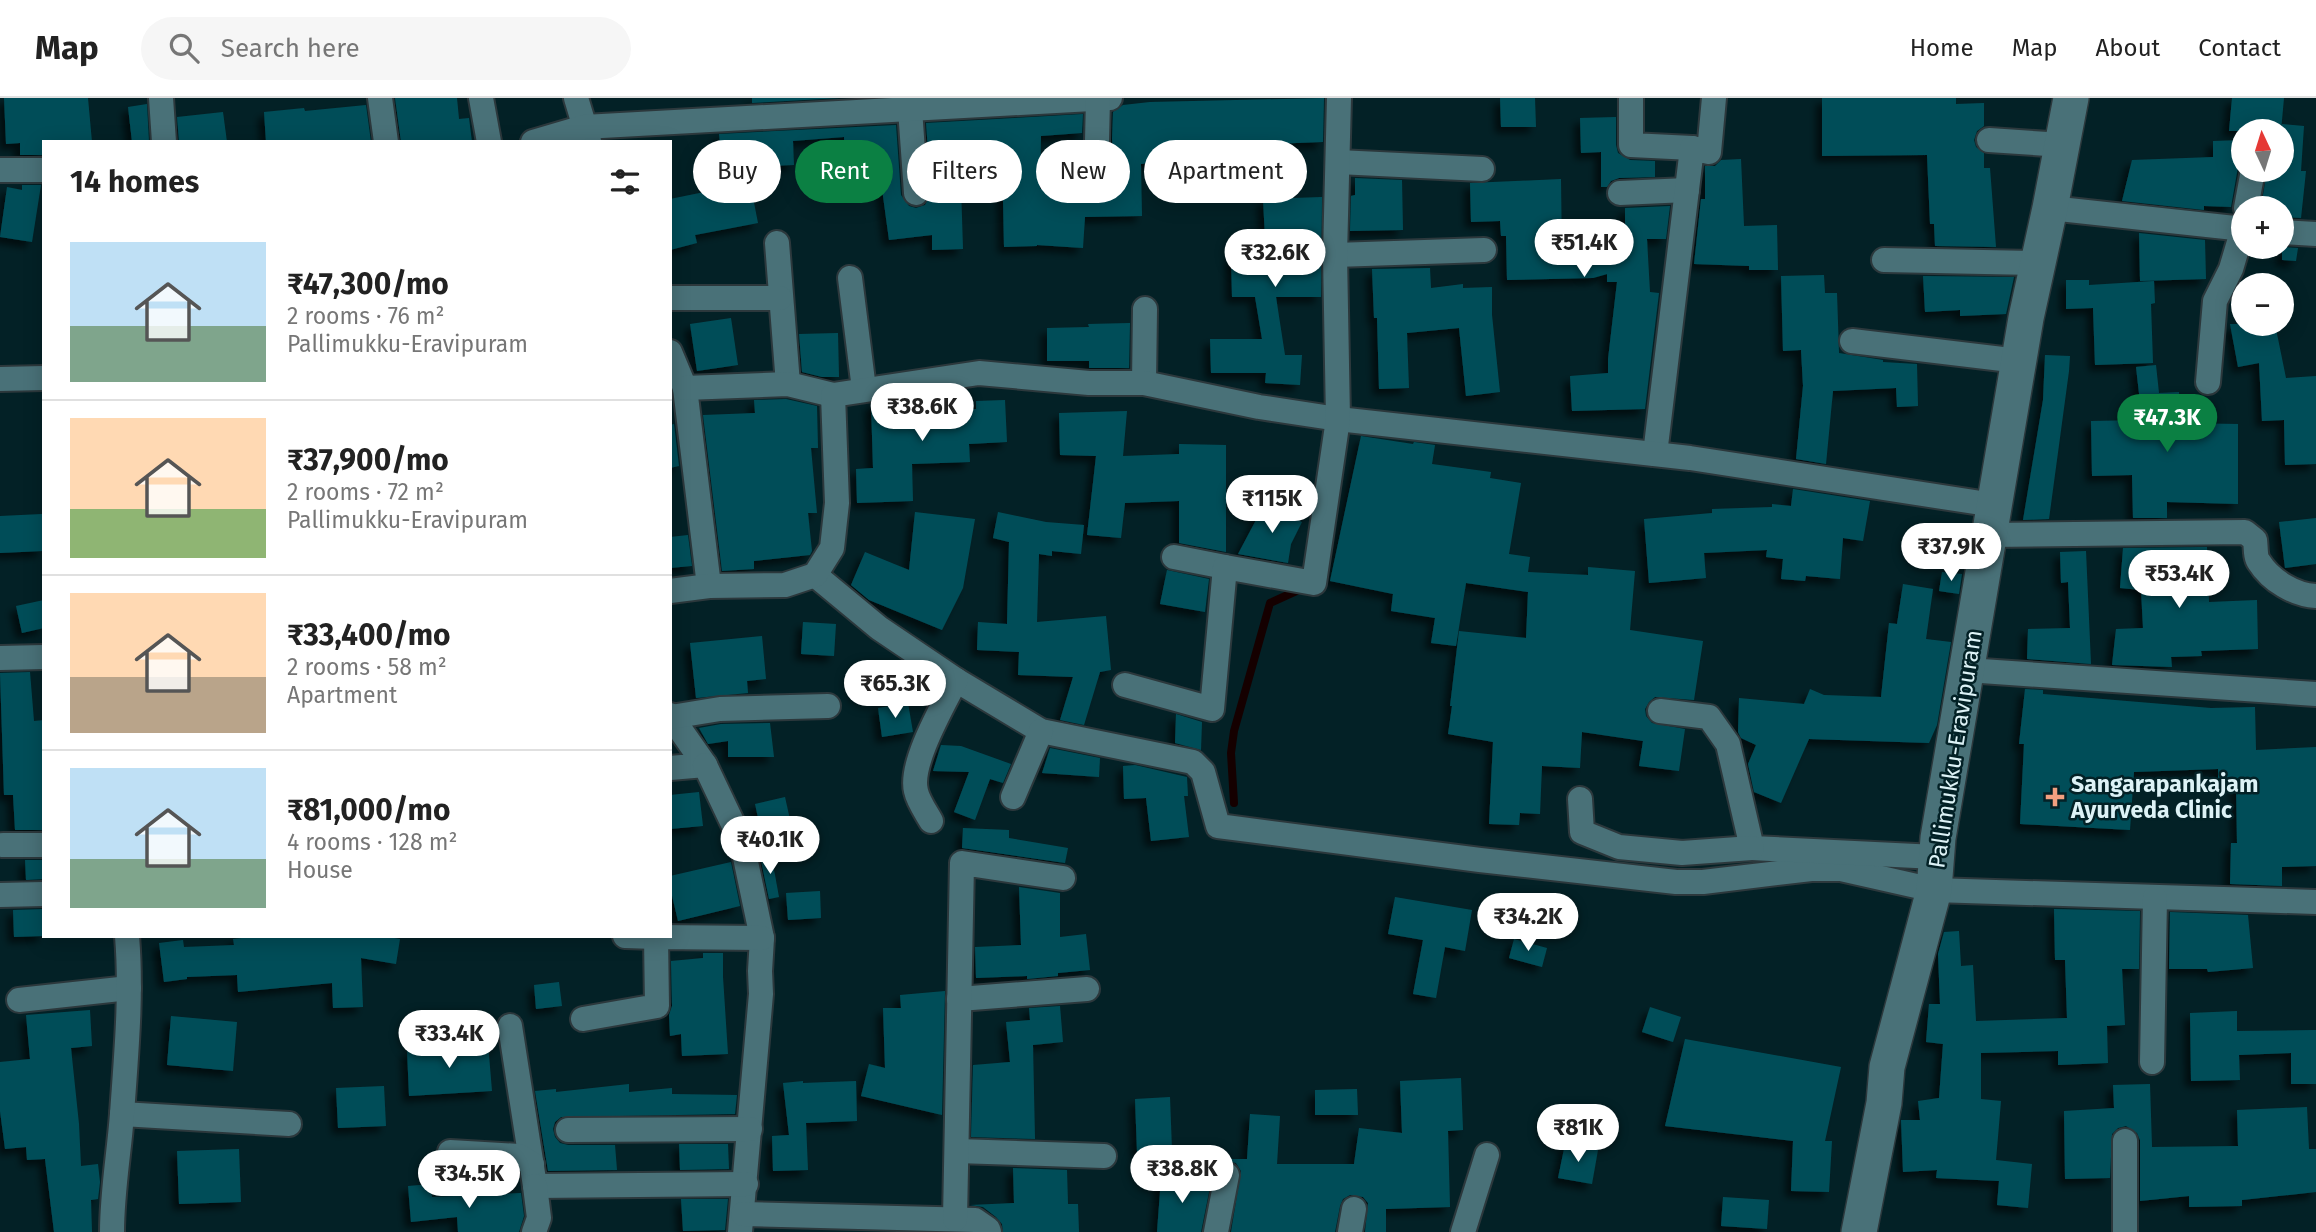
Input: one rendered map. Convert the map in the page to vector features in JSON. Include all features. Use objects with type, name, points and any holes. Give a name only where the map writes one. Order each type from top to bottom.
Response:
[{"type":"main road","name":"Pallimukku-Eravipuram","points":[[1859,1232],[1884,1103],[1887,1067],[1935,873],[1966,670],[2036,263],[2050,208],[2071,98]]},
{"type":"street","points":[[161,98],[164,140]]},
{"type":"street","points":[[380,98],[386,140]]},
{"type":"street","points":[[481,98],[489,140]]},
{"type":"street","points":[[576,98],[586,134]]},
{"type":"street","points":[[546,140],[816,106],[910,109],[1110,98]]},
{"type":"street","points":[[1174,557],[1314,583],[1338,419],[1335,255],[1339,98]]},
{"type":"street","points":[[1631,98],[1631,145],[1692,148],[1709,152],[1714,98]]},
{"type":"street","points":[[1097,140],[1098,99]]},
{"type":"street","points":[[910,109],[912,140]]},
{"type":"street","points":[[1989,140],[2063,145]]},
{"type":"street","points":[[1655,454],[1692,148]]},
{"type":"street","points":[[1338,162],[1482,169]]},
{"type":"street","points":[[0,170],[42,170]]},
{"type":"street","points":[[1620,193],[1687,190]]},
{"type":"street","points":[[2050,208],[2231,227]]},
{"type":"street","points":[[2294,233],[2316,234]]},
{"type":"street","points":[[777,243],[788,384]]},
{"type":"street","points":[[1335,255],[1484,250]]},
{"type":"street","points":[[2207,382],[2215,301],[2234,259]]},
{"type":"street","points":[[1884,260],[2036,263]]},
{"type":"street","points":[[849,278],[864,389]]},
{"type":"street","points":[[672,298],[780,298]]},
{"type":"street","points":[[1144,383],[1145,310]]},
{"type":"street","points":[[1852,341],[2019,361]]},
{"type":"street","points":[[672,357],[685,388],[709,586]]},
{"type":"street","points":[[685,388],[788,384],[833,395],[979,373],[1089,383],[1144,383],[1259,407],[1338,419],[1655,454],[1992,520],[2245,532],[2255,540],[2258,561],[2283,586],[2302,595],[2316,596]]},
{"type":"street","points":[[0,379],[42,378]]},
{"type":"street","points":[[672,591],[709,586],[785,585],[815,575],[832,548],[837,503],[833,395]]},
{"type":"street","points":[[1125,685],[1212,709],[1226,567]]},
{"type":"street","points":[[815,575],[879,628],[956,680],[1041,731],[1193,762],[1203,772],[1218,826],[1676,882],[1703,882],[1811,869],[1935,873]]},
{"type":"street","points":[[0,658],[42,657]]},
{"type":"street","points":[[1966,670],[2316,694]]},
{"type":"street","points":[[931,821],[915,790],[919,760],[956,680]]},
{"type":"street","points":[[672,716],[720,709],[828,706]]},
{"type":"street","points":[[1660,711],[1709,717],[1728,744],[1752,848]]},
{"type":"street","points":[[672,717],[705,765],[742,843],[762,938],[761,993],[742,1223],[956,1219],[975,1220],[989,1232]]},
{"type":"street","points":[[1013,797],[1041,731]]},
{"type":"street","points":[[672,768],[705,765]]},
{"type":"street","points":[[1580,799],[1582,832],[1619,847],[1682,853],[1752,848],[1935,873],[2155,898],[2316,902]]},
{"type":"street","points":[[3,845],[42,845]]},
{"type":"street","points":[[956,1219],[962,863],[1063,878]]},
{"type":"street","points":[[0,895],[42,894]]},
{"type":"street","points":[[2152,1062],[2155,898]]},
{"type":"street","points":[[672,937],[762,938]]},
{"type":"street","points":[[112,1232],[112,1200],[122,1114],[129,988],[127,938]]},
{"type":"street","points":[[583,1019],[657,1006],[656,938]]},
{"type":"street","points":[[19,1000],[129,988]]},
{"type":"street","points":[[960,999],[1087,989]]},
{"type":"street","points":[[510,1026],[539,1218],[534,1232]]},
{"type":"street","points":[[122,1114],[289,1124]]},
{"type":"street","points":[[568,1130],[750,1129]]},
{"type":"street","points":[[2124,1232],[2125,1141]]},
{"type":"street","points":[[957,1151],[1104,1156]]},
{"type":"street","points":[[450,1152],[519,1156],[533,1175]]},
{"type":"street","points":[[1464,1232],[1487,1155]]},
{"type":"street","points":[[533,1175],[746,1184]]},
{"type":"street","points":[[1216,1232],[1227,1175]]},
{"type":"building","points":[[4,98],[88,98],[92,140],[42,140],[42,155],[20,155],[20,143],[6,144]]},
{"type":"building","points":[[395,98],[457,98],[459,119],[469,118],[472,140],[401,140]]},
{"type":"building","points":[[752,98],[840,98],[752,103]]},
{"type":"building","points":[[1324,98],[1323,142],[1144,140],[1144,164],[1141,164],[1142,216],[1085,217],[1083,248],[1037,245],[1004,247],[1003,203],[1022,203],[1022,140],[927,140],[926,123],[1083,114],[1082,133],[1041,136],[1041,140],[1036,140],[1036,203],[1130,203],[1130,140],[1112,139],[1113,112],[1123,105]]},
{"type":"building","points":[[1500,98],[1535,98],[1536,127],[1501,127]]},
{"type":"building","points":[[1822,98],[1956,98],[1956,104],[1984,103],[1984,126],[1977,131],[1974,140],[1976,147],[1984,153],[1984,168],[1990,168],[1996,247],[1935,246],[1934,224],[1930,224],[1927,155],[1822,156]]},
{"type":"building","points":[[2232,98],[2284,98],[2282,119],[2231,119],[2229,131]]},
{"type":"building","points":[[147,104],[149,140],[132,140],[128,107]]},
{"type":"building","points":[[366,105],[371,140],[266,140],[264,112],[304,108],[305,111]]},
{"type":"building","points":[[223,112],[227,140],[179,140],[177,117]]},
{"type":"building","points":[[1616,117],[1618,153],[1630,160],[1655,161],[1655,177],[1619,178],[1611,181],[1607,187],[1601,187],[1601,152],[1581,153],[1580,118]]},
{"type":"building","points":[[896,125],[901,195],[909,206],[916,208],[962,203],[963,249],[932,250],[932,235],[889,240],[884,203],[893,203],[893,140],[844,140],[844,137],[795,140],[794,165],[781,166],[781,140],[720,140],[719,134]]},
{"type":"building","points":[[2294,125],[2304,126],[2301,171],[2306,171],[2301,218],[2294,218],[2294,196],[2263,196],[2265,182],[2294,182]]},
{"type":"building","points":[[2231,140],[2231,182],[2235,182],[2231,207],[2204,206],[2204,210],[2122,201],[2132,160],[2213,157],[2213,141]]},
{"type":"building","points":[[1741,159],[1744,226],[1777,225],[1778,270],[1694,264],[1701,199],[1705,199],[1705,166],[1715,166],[1721,160]]},
{"type":"building","points":[[1355,178],[1402,180],[1403,230],[1350,231],[1351,196],[1355,195]]},
{"type":"building","points":[[1561,179],[1562,257],[1625,239],[1625,208],[1670,206],[1666,239],[1647,239],[1650,292],[1659,293],[1645,409],[1572,411],[1570,376],[1608,373],[1617,282],[1607,282],[1607,274],[1593,278],[1507,280],[1506,236],[1501,236],[1500,221],[1471,222],[1470,183]]},
{"type":"building","points":[[22,185],[41,185],[32,242],[0,237],[7,187],[22,190]]},
{"type":"building","points":[[693,194],[693,203],[754,203],[758,223],[695,235],[697,243],[672,249],[672,199]]},
{"type":"building","points":[[1322,197],[1321,297],[1276,297],[1285,355],[1302,355],[1300,385],[1265,383],[1266,373],[1211,373],[1210,339],[1262,339],[1255,297],[1232,297],[1231,257],[1266,257],[1263,203],[1307,203],[1307,198]]},
{"type":"building","points":[[2139,233],[2205,240],[2206,279],[2140,281]]},
{"type":"building","points":[[2294,248],[2298,248],[2296,261],[2282,260],[2294,259]]},
{"type":"building","points":[[1430,268],[1431,288],[1463,284],[1463,288],[1492,287],[1492,315],[1500,392],[1466,396],[1459,328],[1407,333],[1409,388],[1379,389],[1377,318],[1374,318],[1372,269]]},
{"type":"building","points":[[1824,275],[1825,293],[1837,293],[1839,353],[1883,362],[1917,364],[1918,406],[1897,407],[1896,388],[1833,391],[1826,464],[1796,459],[1803,386],[1801,350],[1783,351],[1781,276]]},
{"type":"building","points":[[1923,276],[2014,277],[2006,314],[1960,316],[1960,310],[1925,312]]},
{"type":"building","points":[[2066,280],[2089,280],[2089,285],[2154,281],[2155,303],[2151,304],[2153,363],[2095,365],[2093,308],[2066,309]]},
{"type":"building","points":[[731,318],[738,365],[697,371],[690,324]]},
{"type":"building","points":[[1130,323],[1129,368],[1089,368],[1089,361],[1047,361],[1047,328]]},
{"type":"building","points":[[838,333],[839,377],[822,377],[802,372],[799,334]]},
{"type":"building","points":[[2232,336],[2277,336],[2286,378],[2316,376],[2316,464],[2285,465],[2284,420],[2262,421],[2259,363],[2238,367]]},
{"type":"building","points":[[2045,355],[2070,356],[2069,371],[2049,519],[2023,520],[2043,400]]},
{"type":"building","points":[[2156,365],[2159,393],[2179,392],[2180,423],[2238,424],[2238,504],[2167,502],[2167,518],[2133,518],[2132,475],[2092,476],[2091,421],[2142,420],[2136,367]]},
{"type":"building","points":[[921,397],[922,411],[976,409],[976,401],[1005,400],[1007,442],[969,444],[970,462],[912,464],[913,501],[857,503],[856,469],[873,468],[871,404]]},
{"type":"building","points":[[786,399],[817,406],[818,448],[811,448],[817,513],[808,513],[812,551],[810,555],[754,561],[754,569],[722,571],[703,415],[755,413],[754,400]]},
{"type":"building","points":[[1127,411],[1123,456],[1179,454],[1179,444],[1226,445],[1226,552],[1179,543],[1179,501],[1125,503],[1121,538],[1087,535],[1096,456],[1060,455],[1059,413]]},
{"type":"building","points":[[672,424],[679,466],[672,468]]},
{"type":"building","points":[[1361,436],[1435,445],[1432,464],[1491,472],[1490,478],[1521,483],[1509,554],[1530,557],[1528,572],[1588,575],[1588,567],[1635,571],[1630,630],[1703,641],[1694,700],[1655,697],[1645,709],[1646,716],[1652,723],[1685,729],[1679,771],[1639,766],[1643,741],[1582,732],[1580,768],[1542,766],[1540,814],[1520,813],[1519,825],[1489,824],[1493,742],[1448,734],[1459,631],[1526,638],[1528,592],[1466,583],[1456,646],[1431,643],[1435,618],[1391,611],[1393,594],[1330,581]]},
{"type":"building","points":[[1793,489],[1870,501],[1863,541],[1843,538],[1840,579],[1806,576],[1805,581],[1781,579],[1783,559],[1766,557],[1767,550],[1704,553],[1706,578],[1649,583],[1644,519],[1712,513],[1712,509],[1772,507],[1772,504],[1791,506]]},
{"type":"building","points":[[1266,501],[1293,514],[1292,517],[1302,522],[1291,544],[1288,563],[1238,554]]},
{"type":"building","points":[[915,512],[975,519],[963,588],[942,630],[869,600],[851,585],[865,552],[909,570]]},
{"type":"building","points":[[998,512],[1046,522],[1084,525],[1081,554],[1052,551],[1052,556],[1039,554],[1037,622],[1106,616],[1111,670],[1100,672],[1084,725],[1060,720],[1073,677],[1018,675],[1019,652],[977,650],[978,622],[1007,624],[1009,542],[993,538]]},
{"type":"building","points":[[42,514],[42,551],[0,553],[0,516]]},
{"type":"building","points":[[2316,518],[2316,564],[2285,568],[2279,522]]},
{"type":"building","points":[[688,535],[692,566],[672,568],[672,537]]},
{"type":"building","points":[[2207,547],[2209,602],[2257,600],[2258,649],[2201,651],[2202,656],[2171,657],[2172,667],[2112,665],[2116,629],[2143,628],[2141,590],[2120,588],[2123,548]]},
{"type":"building","points":[[2086,551],[2091,664],[2027,659],[2028,629],[2070,628],[2068,582],[2061,583],[2060,552]]},
{"type":"building","points":[[1167,570],[1209,579],[1205,612],[1160,604]]},
{"type":"building","points":[[1942,572],[1962,574],[1959,594],[1939,591]]},
{"type":"building","points":[[1903,584],[1933,589],[1926,639],[1951,642],[1937,725],[1929,743],[1809,739],[1781,803],[1754,792],[1748,764],[1756,745],[1741,738],[1738,732],[1739,698],[1804,704],[1810,689],[1824,695],[1881,697],[1889,623],[1897,624]]},
{"type":"building","points":[[42,600],[42,628],[22,633],[16,606]]},
{"type":"building","points":[[803,622],[836,624],[834,656],[801,654]]},
{"type":"building","points":[[762,636],[766,679],[747,681],[748,693],[696,698],[690,643]]},
{"type":"building","points":[[30,672],[34,721],[42,720],[42,830],[15,830],[13,795],[4,795],[0,673]]},
{"type":"building","points":[[2025,689],[2043,690],[2043,694],[2211,708],[2255,707],[2256,750],[2316,747],[2316,866],[2282,867],[2282,886],[2230,884],[2231,843],[2237,843],[2236,783],[2218,783],[2218,769],[2134,772],[2130,830],[2020,824],[2024,744],[2019,744]]},
{"type":"building","points":[[908,703],[913,732],[882,737],[878,708]]},
{"type":"building","points":[[1176,714],[1202,722],[1201,750],[1175,743]]},
{"type":"building","points":[[770,723],[774,757],[728,757],[728,741],[708,744],[699,728],[721,724]]},
{"type":"building","points":[[941,745],[961,746],[1011,764],[1003,783],[990,779],[975,820],[954,812],[969,772],[933,771]]},
{"type":"building","points":[[1050,748],[1100,758],[1099,777],[1042,773]]},
{"type":"building","points":[[1135,765],[1187,777],[1188,796],[1184,796],[1189,837],[1151,841],[1146,798],[1124,799],[1123,766]]},
{"type":"building","points":[[699,792],[703,826],[672,829],[672,795]]},
{"type":"building","points":[[785,797],[795,842],[765,849],[755,804]]},
{"type":"building","points":[[963,828],[1009,830],[1009,838],[1068,848],[1065,863],[962,848]]},
{"type":"building","points":[[771,853],[779,897],[769,899],[760,856]]},
{"type":"building","points":[[25,860],[42,860],[42,879],[26,880]]},
{"type":"building","points":[[731,862],[740,906],[678,921],[672,896],[672,876]]},
{"type":"building","points":[[1019,887],[1060,893],[1060,937],[1086,934],[1090,970],[1027,979],[1027,976],[976,978],[975,947],[1021,945]]},
{"type":"building","points":[[820,891],[821,918],[788,920],[786,893]]},
{"type":"building","points":[[1395,897],[1472,910],[1465,951],[1445,947],[1436,998],[1413,994],[1423,940],[1388,934]]},
{"type":"building","points":[[42,909],[42,936],[14,937],[13,910]]},
{"type":"building","points":[[2054,909],[2140,911],[2139,969],[2122,969],[2125,1025],[2107,1026],[2108,1063],[2058,1065],[2058,1051],[1981,1053],[1981,1099],[2001,1101],[1996,1160],[2032,1164],[2028,1208],[1997,1205],[1999,1181],[1936,1178],[1937,1170],[1903,1172],[1901,1120],[1920,1120],[1918,1101],[1939,1098],[1943,1044],[1926,1042],[1929,1004],[1940,1004],[1938,954],[1944,932],[1959,931],[1961,966],[1973,965],[1976,1021],[2067,1018],[2065,960],[2055,960]]},
{"type":"building","points":[[2170,912],[2248,915],[2253,968],[2208,972],[2207,969],[2169,969]]},
{"type":"building","points":[[233,939],[400,939],[396,964],[361,958],[363,1007],[333,1008],[332,983],[238,992],[237,975],[187,977],[164,982],[159,943],[183,940],[184,947],[234,945]]},
{"type":"building","points":[[1514,939],[1547,948],[1542,967],[1509,958]]},
{"type":"building","points":[[703,953],[723,953],[728,1054],[682,1056],[681,1034],[670,1036],[671,961],[703,958]]},
{"type":"building","points":[[559,982],[562,1006],[536,1009],[534,985]]},
{"type":"building","points":[[945,991],[942,1115],[861,1096],[869,1064],[885,1068],[883,1008],[901,1008],[900,995]]},
{"type":"building","points":[[1060,1006],[1063,1042],[1033,1045],[1035,1139],[971,1137],[973,1065],[1010,1062],[1006,1022],[1030,1020],[1029,1008]]},
{"type":"building","points":[[1650,1007],[1681,1017],[1673,1042],[1642,1032]]},
{"type":"building","points":[[90,1010],[92,1046],[71,1048],[81,1166],[98,1164],[98,1199],[91,1200],[92,1232],[54,1232],[45,1159],[27,1160],[26,1147],[5,1149],[0,1111],[0,1062],[30,1059],[26,1015]]},
{"type":"building","points":[[2237,1011],[2237,1031],[2316,1030],[2316,1084],[2291,1084],[2291,1053],[2239,1055],[2240,1080],[2191,1081],[2190,1013]]},
{"type":"building","points":[[171,1016],[237,1022],[233,1071],[167,1065]]},
{"type":"building","points":[[1685,1039],[1841,1067],[1825,1141],[1832,1141],[1829,1192],[1791,1191],[1793,1141],[1665,1126]]},
{"type":"building","points":[[488,1043],[492,1091],[409,1096],[407,1050]]},
{"type":"building","points":[[1461,1078],[1463,1130],[1448,1131],[1450,1207],[1386,1209],[1386,1232],[1365,1232],[1368,1203],[1363,1197],[1350,1195],[1343,1199],[1340,1206],[1335,1232],[1231,1232],[1241,1171],[1236,1163],[1225,1159],[1247,1159],[1250,1114],[1280,1116],[1277,1164],[1354,1164],[1359,1128],[1402,1133],[1400,1081]]},
{"type":"building","points":[[856,1081],[857,1121],[806,1123],[808,1170],[773,1171],[772,1136],[789,1135],[783,1083]]},
{"type":"building","points":[[629,1084],[629,1092],[672,1088],[672,1094],[737,1095],[735,1114],[561,1117],[555,1122],[553,1129],[560,1143],[615,1145],[617,1170],[548,1171],[535,1091],[556,1089],[556,1092]]},
{"type":"building","points":[[2150,1084],[2152,1147],[2238,1146],[2237,1110],[2307,1107],[2309,1149],[2316,1149],[2316,1192],[2242,1200],[2242,1206],[2189,1207],[2189,1196],[2140,1201],[2140,1140],[2137,1133],[2126,1126],[2118,1128],[2112,1134],[2110,1178],[2065,1179],[2064,1111],[2114,1108],[2113,1085]]},
{"type":"building","points":[[384,1086],[386,1126],[338,1128],[336,1088]]},
{"type":"building","points":[[1357,1089],[1358,1115],[1315,1115],[1315,1090]]},
{"type":"building","points":[[1170,1097],[1172,1150],[1137,1152],[1135,1099]]},
{"type":"building","points":[[679,1144],[728,1144],[729,1169],[680,1170]]},
{"type":"building","points":[[1565,1144],[1598,1150],[1592,1184],[1558,1178]]},
{"type":"building","points":[[239,1149],[241,1202],[179,1204],[177,1151]]},
{"type":"building","points":[[1013,1168],[1067,1170],[1068,1204],[1078,1204],[1079,1232],[1003,1232],[1002,1224],[996,1217],[983,1207],[970,1205],[1014,1203]]},
{"type":"building","points":[[1161,1178],[1211,1182],[1201,1232],[1157,1232]]},
{"type":"building","points":[[431,1184],[432,1197],[521,1193],[524,1216],[519,1232],[458,1232],[457,1217],[411,1222],[408,1186]]},
{"type":"building","points":[[1723,1197],[1769,1200],[1767,1229],[1721,1226]]},
{"type":"building","points":[[681,1199],[728,1199],[725,1230],[683,1231]]},
{"type":"waterway","points":[[1234,803],[1231,753],[1234,731],[1270,603],[1303,588]]},
{"type":"place","name":"Sangarapankajam Ayurveda Clinic","points":[[2055,797]]}]
